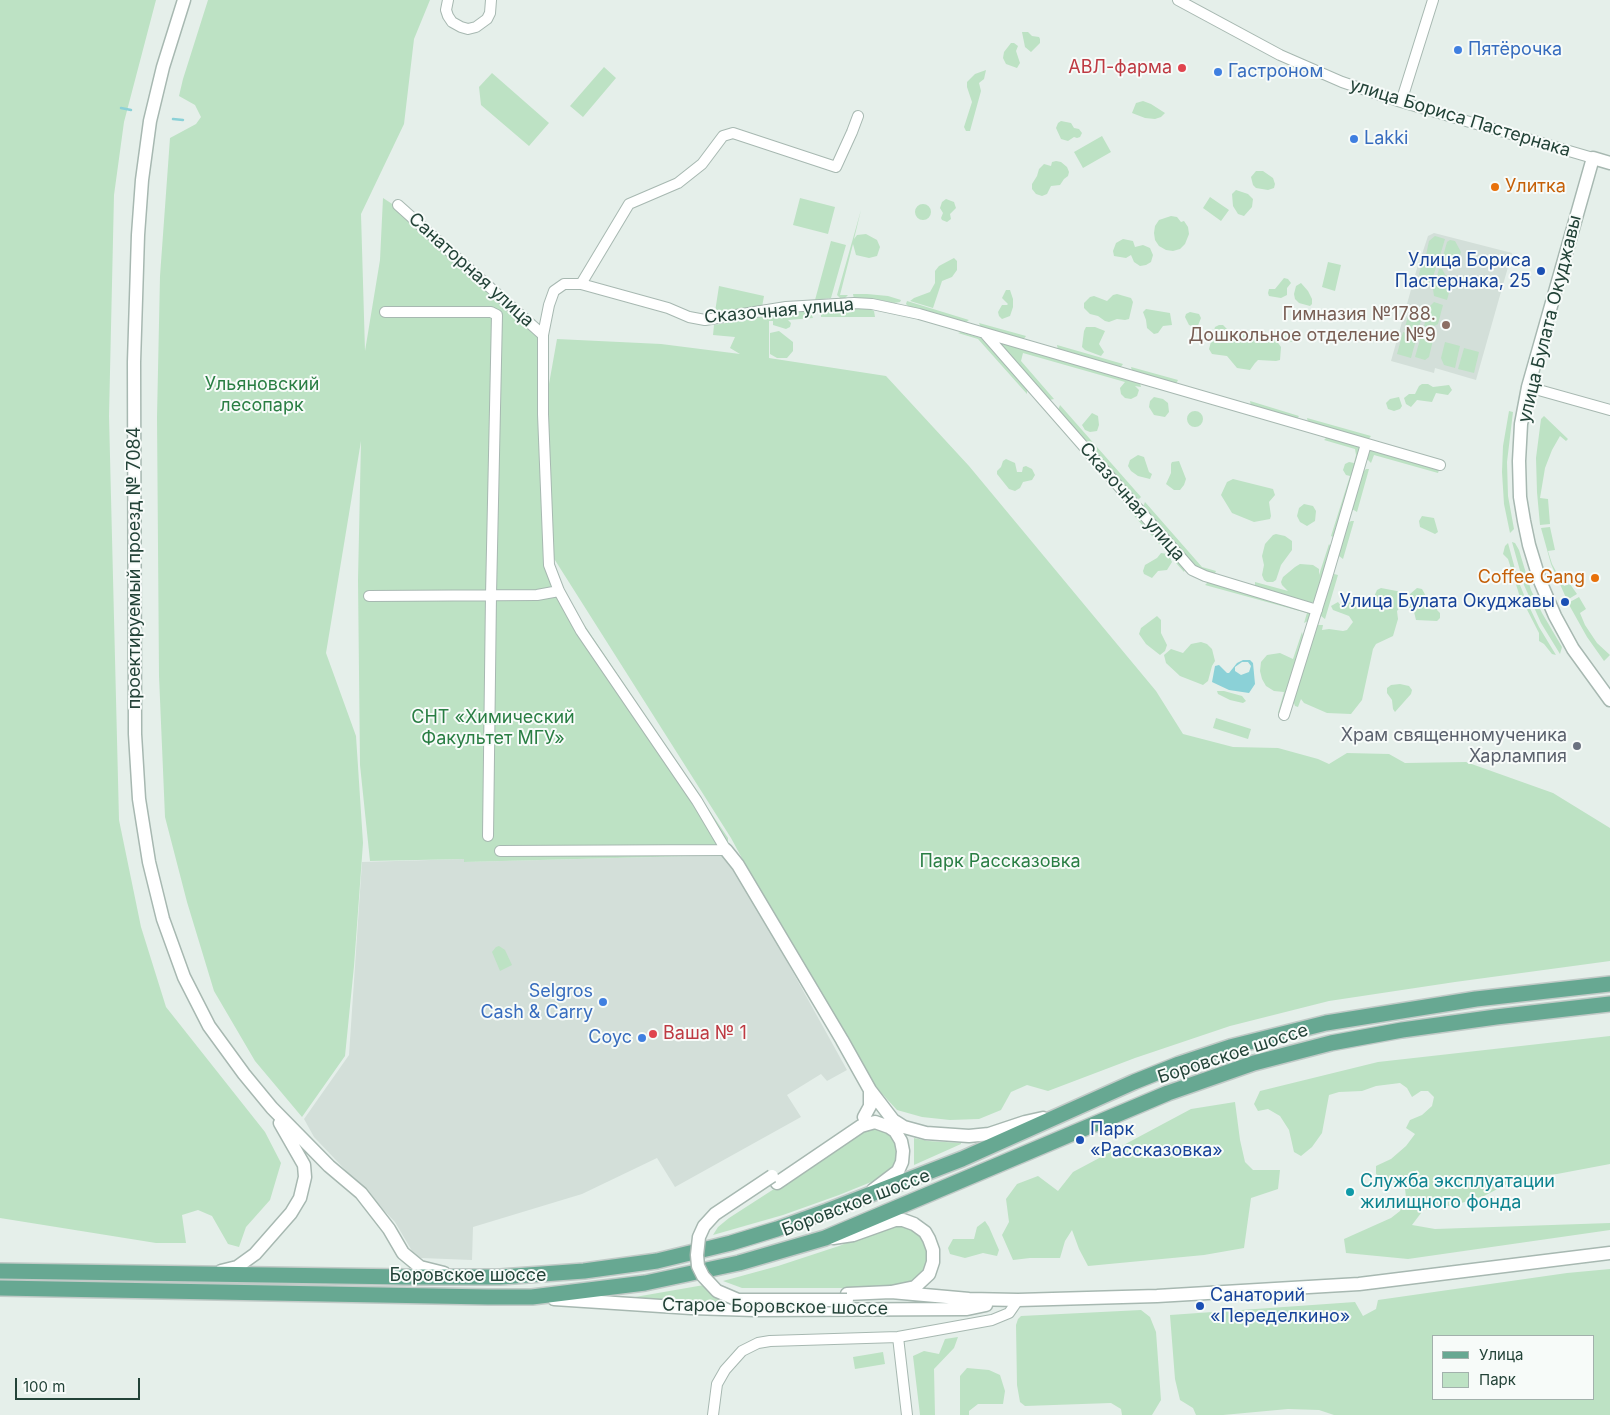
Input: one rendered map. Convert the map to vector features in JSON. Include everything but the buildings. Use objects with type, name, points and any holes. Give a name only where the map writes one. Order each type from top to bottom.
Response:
[{"type":"main road","name":"Боровское шоссе","points":[[0,1271],[461,1278],[556,1274],[603,1269],[664,1259],[731,1243],[776,1229],[863,1197],[962,1159],[1116,1090],[1180,1064],[1230,1047],[1326,1023],[1467,1000],[1610,984]]},
{"type":"main road","name":"Боровское шоссе","points":[[0,1288],[532,1297],[608,1288],[689,1275],[739,1263],[825,1238],[1168,1093],[1254,1063],[1330,1043],[1402,1030],[1610,1004]]},
{"type":"street","name":"проектируемый проезд № 7084","points":[[184,0],[163,67],[150,121],[142,180],[138,234],[134,362],[135,734],[139,799],[149,862],[163,919],[184,977],[209,1026],[244,1074],[272,1108],[329,1166],[361,1193],[389,1229],[403,1253],[420,1267],[461,1278]]},
{"type":"street","points":[[448,0],[446,10],[452,22],[461,28],[468,29],[476,27],[487,19],[490,13],[491,0]]},
{"type":"street","name":"улица Бориса Пастернака","points":[[1178,0],[1306,67],[1358,88],[1610,163]]},
{"type":"street","points":[[1402,102],[1433,0]]},
{"type":"street","points":[[858,116],[836,167],[733,132],[723,136],[702,164],[678,183],[629,204],[581,284],[564,284],[554,291],[543,335],[543,414],[549,565],[559,591],[581,631],[697,801],[726,850],[738,865],[870,1090],[893,1120]]},
{"type":"street","name":"улица Булата Окуджавы","points":[[1593,158],[1528,387],[1522,424],[1519,467],[1522,509],[1529,546],[1545,593],[1563,633],[1610,700]]},
{"type":"street","name":"Санаторная улица","points":[[398,205],[543,335]]},
{"type":"street","name":"Сказочная улица","points":[[581,284],[668,308],[689,318],[705,320],[786,307],[863,303],[919,314],[1440,465]]},
{"type":"street","points":[[386,312],[491,312],[497,315],[488,836]]},
{"type":"street","name":"Сказочная улица","points":[[986,334],[1192,570],[1204,576],[1317,610]]},
{"type":"street","points":[[1528,387],[1610,410]]},
{"type":"street","points":[[1284,715],[1366,444]]},
{"type":"street","points":[[369,596],[537,595],[559,591]]},
{"type":"street","points":[[500,851],[726,850]]},
{"type":"street","points":[[864,1118],[870,1106],[870,1090]]},
{"type":"street","name":"проектируемый проезд № 7084","points":[[208,1274],[237,1267],[255,1254],[291,1213],[300,1198],[305,1177],[304,1164],[272,1108]]},
{"type":"street","points":[[990,1304],[736,1292],[721,1286],[711,1275],[706,1265],[704,1252],[707,1237],[712,1227],[725,1216],[774,1179],[864,1118],[878,1116],[893,1120],[904,1127],[926,1133],[968,1136],[989,1134],[1025,1122],[1058,1116]]},
{"type":"street","points":[[774,1179],[861,1126],[880,1123],[889,1126],[897,1134],[902,1146],[903,1159],[896,1173],[863,1197]]},
{"type":"street","points":[[825,1238],[853,1235],[899,1220],[907,1221],[922,1229],[930,1239],[933,1250],[933,1262],[929,1274],[915,1287],[847,1297]]},
{"type":"street","points":[[890,1292],[969,1299],[1018,1300],[1157,1296],[1359,1284],[1610,1253]]},
{"type":"street","name":"Старое Боровское шоссе","points":[[532,1297],[691,1308],[755,1310],[967,1309],[1018,1300]]},
{"type":"street","points":[[712,1415],[717,1384],[729,1363],[750,1346],[770,1341],[898,1337],[992,1320],[1009,1313],[1018,1300]]},
{"type":"street","points":[[898,1337],[907,1415]]},
{"type":"shaded area","name":"Гимназия №1788. Дошкольное отделение №9","points":[[1434,233],[1512,253],[1476,380],[1435,368],[1434,373],[1391,361],[1421,254],[1428,236]]},
{"type":"shaded area","points":[[728,855],[847,1070],[827,1081],[821,1074],[787,1095],[801,1117],[675,1187],[657,1158],[582,1194],[473,1227],[472,1260],[421,1258],[415,1256],[395,1222],[314,1137],[304,1119],[349,1055],[362,862],[464,859],[465,862]]},
{"type":"green space","points":[[0,0],[156,0],[124,122],[114,195],[109,416],[119,820],[141,927],[166,1007],[265,1132],[281,1163],[270,1200],[246,1227],[239,1247],[228,1244],[212,1216],[198,1210],[182,1215],[186,1243],[156,1243],[0,1218]]},
{"type":"green space","points":[[208,0],[430,0],[414,39],[404,124],[361,214],[365,351],[380,260],[383,198],[400,209],[539,337],[548,571],[728,838],[728,855],[464,862],[464,859],[370,861],[360,765],[358,580],[361,441],[326,653],[356,736],[363,843],[354,966],[345,1056],[302,1117],[255,1061],[214,991],[187,902],[165,817],[159,676],[157,417],[160,276],[170,138],[196,124],[201,117],[195,105],[179,96]]},
{"type":"green space","points":[[1022,32],[1028,32],[1040,39],[1040,43],[1031,52],[1025,47]]},
{"type":"green space","points":[[1011,43],[1018,46],[1016,51],[1020,63],[1017,68],[1006,64],[1003,58],[1004,52]]},
{"type":"green space","points":[[604,67],[616,78],[583,117],[570,106]]},
{"type":"green space","points":[[986,70],[984,79],[979,83],[981,91],[970,131],[966,131],[964,127],[972,102],[967,82],[975,74]]},
{"type":"green space","points":[[492,73],[549,123],[529,146],[481,105],[479,87]]},
{"type":"green space","points":[[1143,101],[1165,113],[1155,119],[1145,118],[1132,113],[1136,103]]},
{"type":"green space","points":[[1061,121],[1071,123],[1074,128],[1079,129],[1082,133],[1080,137],[1074,137],[1068,141],[1061,139],[1056,128]]},
{"type":"green space","points":[[1102,136],[1111,152],[1083,168],[1074,152]]},
{"type":"green space","points":[[1052,162],[1061,162],[1067,167],[1068,176],[1060,185],[1051,186],[1047,194],[1042,196],[1036,194],[1032,189],[1032,184],[1039,169],[1044,164],[1051,166]]},
{"type":"green space","points":[[1256,171],[1263,171],[1273,178],[1274,188],[1268,190],[1256,188],[1251,177]]},
{"type":"green space","points":[[1236,190],[1248,194],[1253,199],[1252,207],[1244,216],[1238,214],[1233,206],[1232,194]]},
{"type":"green space","points":[[1210,197],[1229,210],[1221,221],[1203,208]]},
{"type":"green space","points":[[800,198],[835,207],[828,234],[793,225]]},
{"type":"green space","points":[[946,199],[954,202],[956,208],[950,214],[951,219],[947,222],[941,218],[943,213],[940,208],[942,202]]},
{"type":"green space","points":[[920,204],[926,204],[931,209],[929,218],[920,220],[915,215],[915,209]]},
{"type":"green space","points":[[861,210],[854,239],[857,235],[866,234],[877,240],[880,247],[877,256],[869,258],[856,255],[853,244],[840,295],[848,295],[841,299],[837,295]]},
{"type":"green space","points":[[1171,216],[1177,217],[1181,222],[1184,221],[1188,227],[1189,234],[1185,244],[1180,249],[1173,251],[1159,246],[1155,240],[1154,233],[1155,226],[1159,220]]},
{"type":"green space","points":[[1435,236],[1445,239],[1439,259],[1426,255],[1429,241]]},
{"type":"green space","points":[[1123,239],[1133,241],[1135,247],[1143,245],[1150,248],[1153,255],[1151,262],[1140,266],[1134,262],[1131,255],[1126,258],[1114,256],[1113,251],[1116,243]]},
{"type":"green space","points":[[1450,240],[1455,241],[1461,252],[1456,267],[1441,263],[1447,242]]},
{"type":"green space","points":[[831,241],[846,245],[831,298],[815,300]]},
{"type":"green space","points":[[1424,257],[1438,261],[1431,283],[1423,280],[1419,274]]},
{"type":"green space","points":[[954,258],[957,261],[957,270],[952,277],[942,281],[933,308],[910,301],[930,292],[935,283],[935,271],[939,266]]},
{"type":"green space","points":[[1328,262],[1341,265],[1335,291],[1322,287]]},
{"type":"green space","points":[[1439,269],[1442,269],[1451,285],[1447,300],[1434,296],[1433,289]]},
{"type":"green space","points":[[1284,278],[1288,279],[1291,283],[1287,288],[1287,295],[1281,298],[1269,296],[1269,289],[1275,289]]},
{"type":"green space","points":[[1301,283],[1312,299],[1310,306],[1299,303],[1295,299],[1296,286]]},
{"type":"green space","points":[[719,286],[764,296],[762,307],[716,314]]},
{"type":"green space","points":[[1006,290],[1010,290],[1013,307],[1010,316],[1002,319],[998,312],[1002,305],[1008,304],[1002,298]]},
{"type":"green space","points":[[853,294],[888,296],[901,300],[894,303],[875,299],[854,299]]},
{"type":"green space","points":[[1117,294],[1131,298],[1133,302],[1129,319],[1117,319],[1109,322],[1090,314],[1084,308],[1084,303],[1090,297],[1094,296],[1107,301]]},
{"type":"green space","points":[[907,301],[969,320],[965,323],[910,308],[906,304]]},
{"type":"green space","points":[[1434,302],[1443,305],[1438,324],[1430,328],[1424,326],[1429,307]]},
{"type":"green space","points":[[1415,307],[1424,310],[1417,334],[1404,330],[1410,310]]},
{"type":"green space","points":[[825,309],[870,309],[874,311],[875,317],[821,317],[821,312]]},
{"type":"green space","points":[[1146,309],[1170,313],[1172,325],[1163,326],[1158,333],[1154,334],[1147,328],[1143,312]]},
{"type":"green space","name":"Парк Рассказовка","points":[[798,311],[810,311],[813,318],[788,320],[791,323],[790,327],[786,329],[773,325],[773,321],[769,321],[769,358],[886,376],[969,466],[1156,691],[1183,734],[1233,747],[1278,748],[1329,764],[1347,753],[1389,754],[1405,763],[1466,762],[1553,793],[1610,828],[1610,961],[1329,1001],[1230,1026],[1135,1058],[1048,1091],[1027,1085],[1011,1092],[1001,1110],[979,1119],[950,1120],[922,1117],[897,1110],[874,1085],[801,967],[731,838],[553,557],[548,414],[549,384],[557,339],[661,344],[740,354],[730,348],[735,337],[713,335],[714,325]]},
{"type":"green space","points":[[1190,312],[1199,314],[1201,318],[1197,328],[1189,325],[1185,317]]},
{"type":"green space","points":[[979,323],[1026,336],[1023,340],[981,328]]},
{"type":"green space","points":[[1223,325],[1232,333],[1241,331],[1248,335],[1252,333],[1259,339],[1267,337],[1276,340],[1281,347],[1280,360],[1258,360],[1250,370],[1237,368],[1227,356],[1212,354],[1209,349],[1215,327]]},
{"type":"green space","points":[[1086,327],[1095,327],[1105,331],[1099,344],[1104,352],[1101,356],[1082,347]]},
{"type":"green space","points":[[1276,330],[1301,336],[1301,339],[1293,342],[1280,340],[1271,336],[1271,332]]},
{"type":"green space","points":[[779,331],[793,342],[793,351],[787,358],[777,358],[770,354],[770,333]]},
{"type":"green space","points":[[961,332],[981,338],[1027,390],[1027,394],[978,339],[958,333]]},
{"type":"green space","points":[[1403,332],[1417,336],[1411,358],[1397,354]]},
{"type":"green space","points":[[1426,334],[1434,336],[1429,357],[1425,360],[1415,357],[1421,336]]},
{"type":"green space","points":[[1445,342],[1460,346],[1455,368],[1444,365],[1441,358]]},
{"type":"green space","points":[[1001,343],[1140,383],[1141,387],[1135,386],[1139,390],[1137,396],[1131,399],[1125,398],[1121,394],[1120,388],[1125,382],[1023,353],[1021,361],[1054,399],[1049,400]]},
{"type":"green space","points":[[1057,345],[1123,364],[1120,368],[1058,350]]},
{"type":"green space","points":[[1464,348],[1479,352],[1474,373],[1458,369]]},
{"type":"green space","points":[[1131,367],[1178,380],[1176,384],[1132,371]]},
{"type":"green space","points":[[1422,384],[1428,384],[1433,387],[1449,385],[1452,390],[1448,395],[1436,393],[1432,402],[1417,400],[1411,407],[1406,404],[1404,398],[1409,394],[1415,394]]},
{"type":"green space","points":[[1154,397],[1163,399],[1168,403],[1169,412],[1165,417],[1154,415],[1149,407],[1150,401]]},
{"type":"green space","points":[[1399,397],[1402,406],[1400,409],[1394,411],[1388,409],[1386,403],[1390,399]]},
{"type":"green space","points":[[1250,401],[1299,416],[1297,419],[1251,406]]},
{"type":"green space","points":[[1060,405],[1141,497],[1139,499],[1133,497],[1058,410]]},
{"type":"green space","points":[[1195,411],[1201,413],[1203,419],[1201,425],[1195,427],[1189,425],[1187,419],[1189,413]]},
{"type":"green space","points":[[1509,411],[1513,412],[1507,462],[1508,496],[1514,529],[1510,533],[1504,504],[1502,472],[1503,446]]},
{"type":"green space","points":[[1092,413],[1098,416],[1099,425],[1097,431],[1090,432],[1085,430],[1082,425]]},
{"type":"green space","points":[[1544,416],[1568,439],[1566,441],[1560,436],[1545,468],[1540,498],[1548,499],[1550,524],[1540,525],[1536,458],[1541,419]]},
{"type":"green space","points":[[1307,418],[1371,436],[1368,440],[1308,422]]},
{"type":"green space","points":[[1327,437],[1360,447],[1333,537],[1331,536],[1350,476],[1346,475],[1343,470],[1345,464],[1349,462],[1354,463],[1356,455],[1355,449],[1324,440]]},
{"type":"green space","points":[[1371,450],[1439,470],[1438,473],[1374,455],[1371,463],[1367,459]]},
{"type":"green space","points":[[1138,455],[1144,457],[1149,472],[1152,474],[1150,479],[1138,476],[1128,466],[1130,460]]},
{"type":"green space","points":[[1006,459],[1015,463],[1017,472],[1022,472],[1023,467],[1026,466],[1032,469],[1035,475],[1032,480],[1023,482],[1020,488],[1015,491],[1009,489],[997,474],[1003,461]]},
{"type":"green space","points":[[1179,461],[1186,479],[1180,490],[1174,490],[1166,484],[1171,473],[1172,462]]},
{"type":"green space","points":[[1369,469],[1357,512],[1352,509],[1352,506],[1362,473]]},
{"type":"green space","points":[[1233,479],[1273,489],[1275,495],[1269,502],[1270,519],[1254,522],[1232,513],[1221,495],[1227,482]]},
{"type":"green space","points":[[1145,502],[1202,567],[1216,571],[1215,573],[1197,570],[1143,507]]},
{"type":"green space","points":[[1304,504],[1313,506],[1316,511],[1315,521],[1307,526],[1300,522],[1297,516],[1299,508]]},
{"type":"green space","points":[[1129,510],[1133,510],[1185,569],[1184,572],[1168,554]]},
{"type":"green space","points":[[1422,516],[1434,518],[1438,532],[1435,534],[1420,527],[1419,521]]},
{"type":"green space","points":[[1354,521],[1343,559],[1338,554],[1347,524]]},
{"type":"green space","points":[[1550,527],[1555,550],[1548,551],[1552,564],[1564,586],[1570,584],[1577,594],[1567,600],[1551,564],[1541,528]]},
{"type":"green space","points":[[1276,534],[1285,536],[1292,541],[1292,550],[1281,565],[1276,580],[1267,582],[1262,575],[1264,565],[1262,556],[1265,544]]},
{"type":"green space","points":[[1512,542],[1515,543],[1519,550],[1531,590],[1562,647],[1560,654],[1541,623],[1524,585]]},
{"type":"green space","points":[[1508,543],[1518,580],[1526,600],[1539,627],[1556,655],[1552,654],[1539,641],[1539,633],[1519,594],[1508,559],[1503,554]]},
{"type":"green space","points":[[1329,544],[1331,547],[1315,602],[1309,603],[1255,587],[1255,582],[1288,591],[1282,585],[1283,577],[1300,564],[1313,565],[1319,569],[1319,575]]},
{"type":"green space","points":[[1161,553],[1168,554],[1172,562],[1167,570],[1158,571],[1152,578],[1144,574],[1145,565],[1157,558]]},
{"type":"green space","points":[[1334,574],[1338,575],[1325,619],[1321,616],[1321,613]]},
{"type":"green space","points":[[1208,582],[1310,613],[1308,621],[1304,623],[1307,613],[1205,585]]},
{"type":"green space","points":[[1381,588],[1402,592],[1403,604],[1397,611],[1398,619],[1393,636],[1376,644],[1373,649],[1362,700],[1351,714],[1327,713],[1304,703],[1301,699],[1298,707],[1295,706],[1293,700],[1316,625],[1323,625],[1322,630],[1347,630],[1353,622],[1349,616],[1333,610],[1331,606],[1338,602],[1341,606],[1348,602],[1365,607],[1372,601],[1377,590]]},
{"type":"green space","points":[[1417,588],[1422,589],[1427,598],[1436,600],[1438,604],[1437,610],[1440,613],[1440,618],[1437,621],[1416,620],[1414,612],[1407,606],[1410,594]]},
{"type":"green space","points":[[1579,597],[1586,609],[1580,613],[1585,625],[1597,643],[1610,655],[1604,661],[1587,637],[1568,603]]},
{"type":"green space","points":[[1157,616],[1161,620],[1161,633],[1167,645],[1165,651],[1160,655],[1146,644],[1139,634],[1141,628]]},
{"type":"green space","points":[[1302,632],[1303,636],[1280,714],[1278,713],[1284,692],[1274,691],[1266,686],[1260,671],[1261,662],[1267,655],[1280,653],[1293,659]]},
{"type":"green space","points":[[1201,642],[1207,644],[1212,649],[1215,661],[1208,681],[1203,685],[1180,676],[1166,663],[1164,655],[1171,649],[1183,653],[1191,644]]},
{"type":"green space","points":[[1391,685],[1409,686],[1412,690],[1411,694],[1395,712],[1392,700],[1387,693],[1387,688]]},
{"type":"green space","points":[[1217,691],[1242,696],[1246,701],[1243,703],[1230,700],[1218,694]]},
{"type":"green space","points":[[1216,718],[1251,729],[1248,739],[1213,728]]},
{"type":"green space","points":[[499,946],[505,950],[512,965],[500,971],[492,952]]},
{"type":"green space","points":[[1610,1036],[1610,1164],[1557,1174],[1535,1176],[1507,1184],[1484,1196],[1455,1205],[1424,1209],[1412,1225],[1435,1229],[1610,1223],[1610,1230],[1408,1259],[1346,1253],[1344,1239],[1391,1218],[1400,1211],[1406,1198],[1405,1188],[1384,1180],[1376,1174],[1376,1166],[1391,1159],[1406,1146],[1415,1134],[1406,1128],[1410,1120],[1422,1115],[1432,1106],[1434,1097],[1428,1091],[1421,1091],[1412,1097],[1407,1088],[1400,1083],[1376,1086],[1362,1091],[1339,1092],[1329,1095],[1322,1133],[1312,1147],[1301,1156],[1294,1152],[1289,1130],[1280,1116],[1268,1109],[1258,1111],[1254,1104],[1260,1091],[1378,1062]]},
{"type":"green space","points":[[1235,1102],[1245,1162],[1253,1170],[1280,1170],[1278,1189],[1251,1198],[1244,1248],[1204,1255],[1088,1266],[1072,1230],[1065,1241],[1060,1258],[1013,1260],[1002,1235],[1009,1222],[1006,1199],[1017,1184],[1038,1176],[1058,1191],[1073,1172],[1191,1109]]},
{"type":"green space","points":[[880,1128],[895,1137],[898,1164],[886,1176],[783,1215],[713,1235],[718,1227],[729,1218],[864,1131]]},
{"type":"green space","points":[[914,1138],[928,1141],[961,1144],[914,1165]]},
{"type":"green space","points":[[985,1221],[999,1250],[997,1256],[983,1253],[965,1258],[950,1254],[948,1248],[953,1239],[974,1239],[977,1227]]},
{"type":"green space","points":[[892,1225],[903,1225],[919,1234],[926,1243],[928,1259],[923,1273],[905,1286],[866,1288],[742,1288],[723,1281],[778,1266],[839,1246]]},
{"type":"green space","points":[[1610,1269],[1610,1415],[1334,1415],[1319,1410],[1288,1409],[1223,1415],[1196,1415],[1193,1408],[1180,1400],[1175,1379],[1170,1315],[1355,1302],[1363,1316],[1376,1309],[1378,1300],[1567,1273]]},
{"type":"green space","points":[[704,1285],[744,1304],[680,1302],[635,1297]]},
{"type":"green space","points":[[1141,1310],[1150,1317],[1156,1332],[1161,1400],[1152,1415],[1122,1415],[1121,1409],[1111,1403],[1025,1406],[1020,1402],[1017,1385],[1016,1325],[1021,1316]]},
{"type":"green space","points":[[958,1337],[954,1348],[934,1369],[935,1415],[920,1415],[913,1356],[924,1351],[939,1354],[945,1339]]},
{"type":"green space","points":[[883,1352],[885,1364],[855,1369],[853,1357]]},
{"type":"green space","points":[[967,1368],[989,1370],[1000,1375],[1005,1391],[1003,1404],[978,1404],[969,1411],[969,1415],[960,1415],[960,1376]]},
{"type":"water","points":[[1243,660],[1250,660],[1253,663],[1255,684],[1249,693],[1229,690],[1212,682],[1215,666],[1219,665],[1229,673],[1237,663]],"holes":[[[1242,662],[1248,662],[1251,666],[1249,672],[1241,675],[1235,671],[1235,667]]]},
{"type":"waterway","points":[[121,108],[131,110]]},
{"type":"waterway","points":[[173,119],[183,120]]},
{"type":"place","name":"Пятёрочка","points":[[1458,50]]},
{"type":"place","name":"АВЛ-фарма","points":[[1182,68]]},
{"type":"place","name":"Гастроном","points":[[1218,72]]},
{"type":"place","name":"Lakki","points":[[1354,139]]},
{"type":"place","name":"Улитка","points":[[1495,187]]},
{"type":"place","name":"Улица Бориса Пастернака, 25","points":[[1541,271]]},
{"type":"place","name":"Гимназия №1788. Дошкольное отделение №9","points":[[1446,325]]},
{"type":"place","name":"Coffee Gang","points":[[1595,578]]},
{"type":"place","name":"Улица Булата Окуджавы","points":[[1565,602]]},
{"type":"place","name":"Храм священномученика Харлампия","points":[[1577,746]]},
{"type":"place","name":"Selgros Cash & Carry","points":[[603,1002]]},
{"type":"place","name":"Ваша № 1","points":[[653,1034]]},
{"type":"place","name":"Соус","points":[[642,1038]]},
{"type":"place","name":"Парк «Рассказовка»","points":[[1080,1140]]},
{"type":"place","name":"Служба эксплуатации жилищного фонда","points":[[1350,1192]]},
{"type":"place","name":"Санаторий «Переделкино»","points":[[1200,1306]]},
{"type":"park label","name":"Ульяновский лесопарк","points":[[262,395]]},
{"type":"park label","name":"СНТ «Химический Факультет МГУ»","points":[[493,728]]}]
